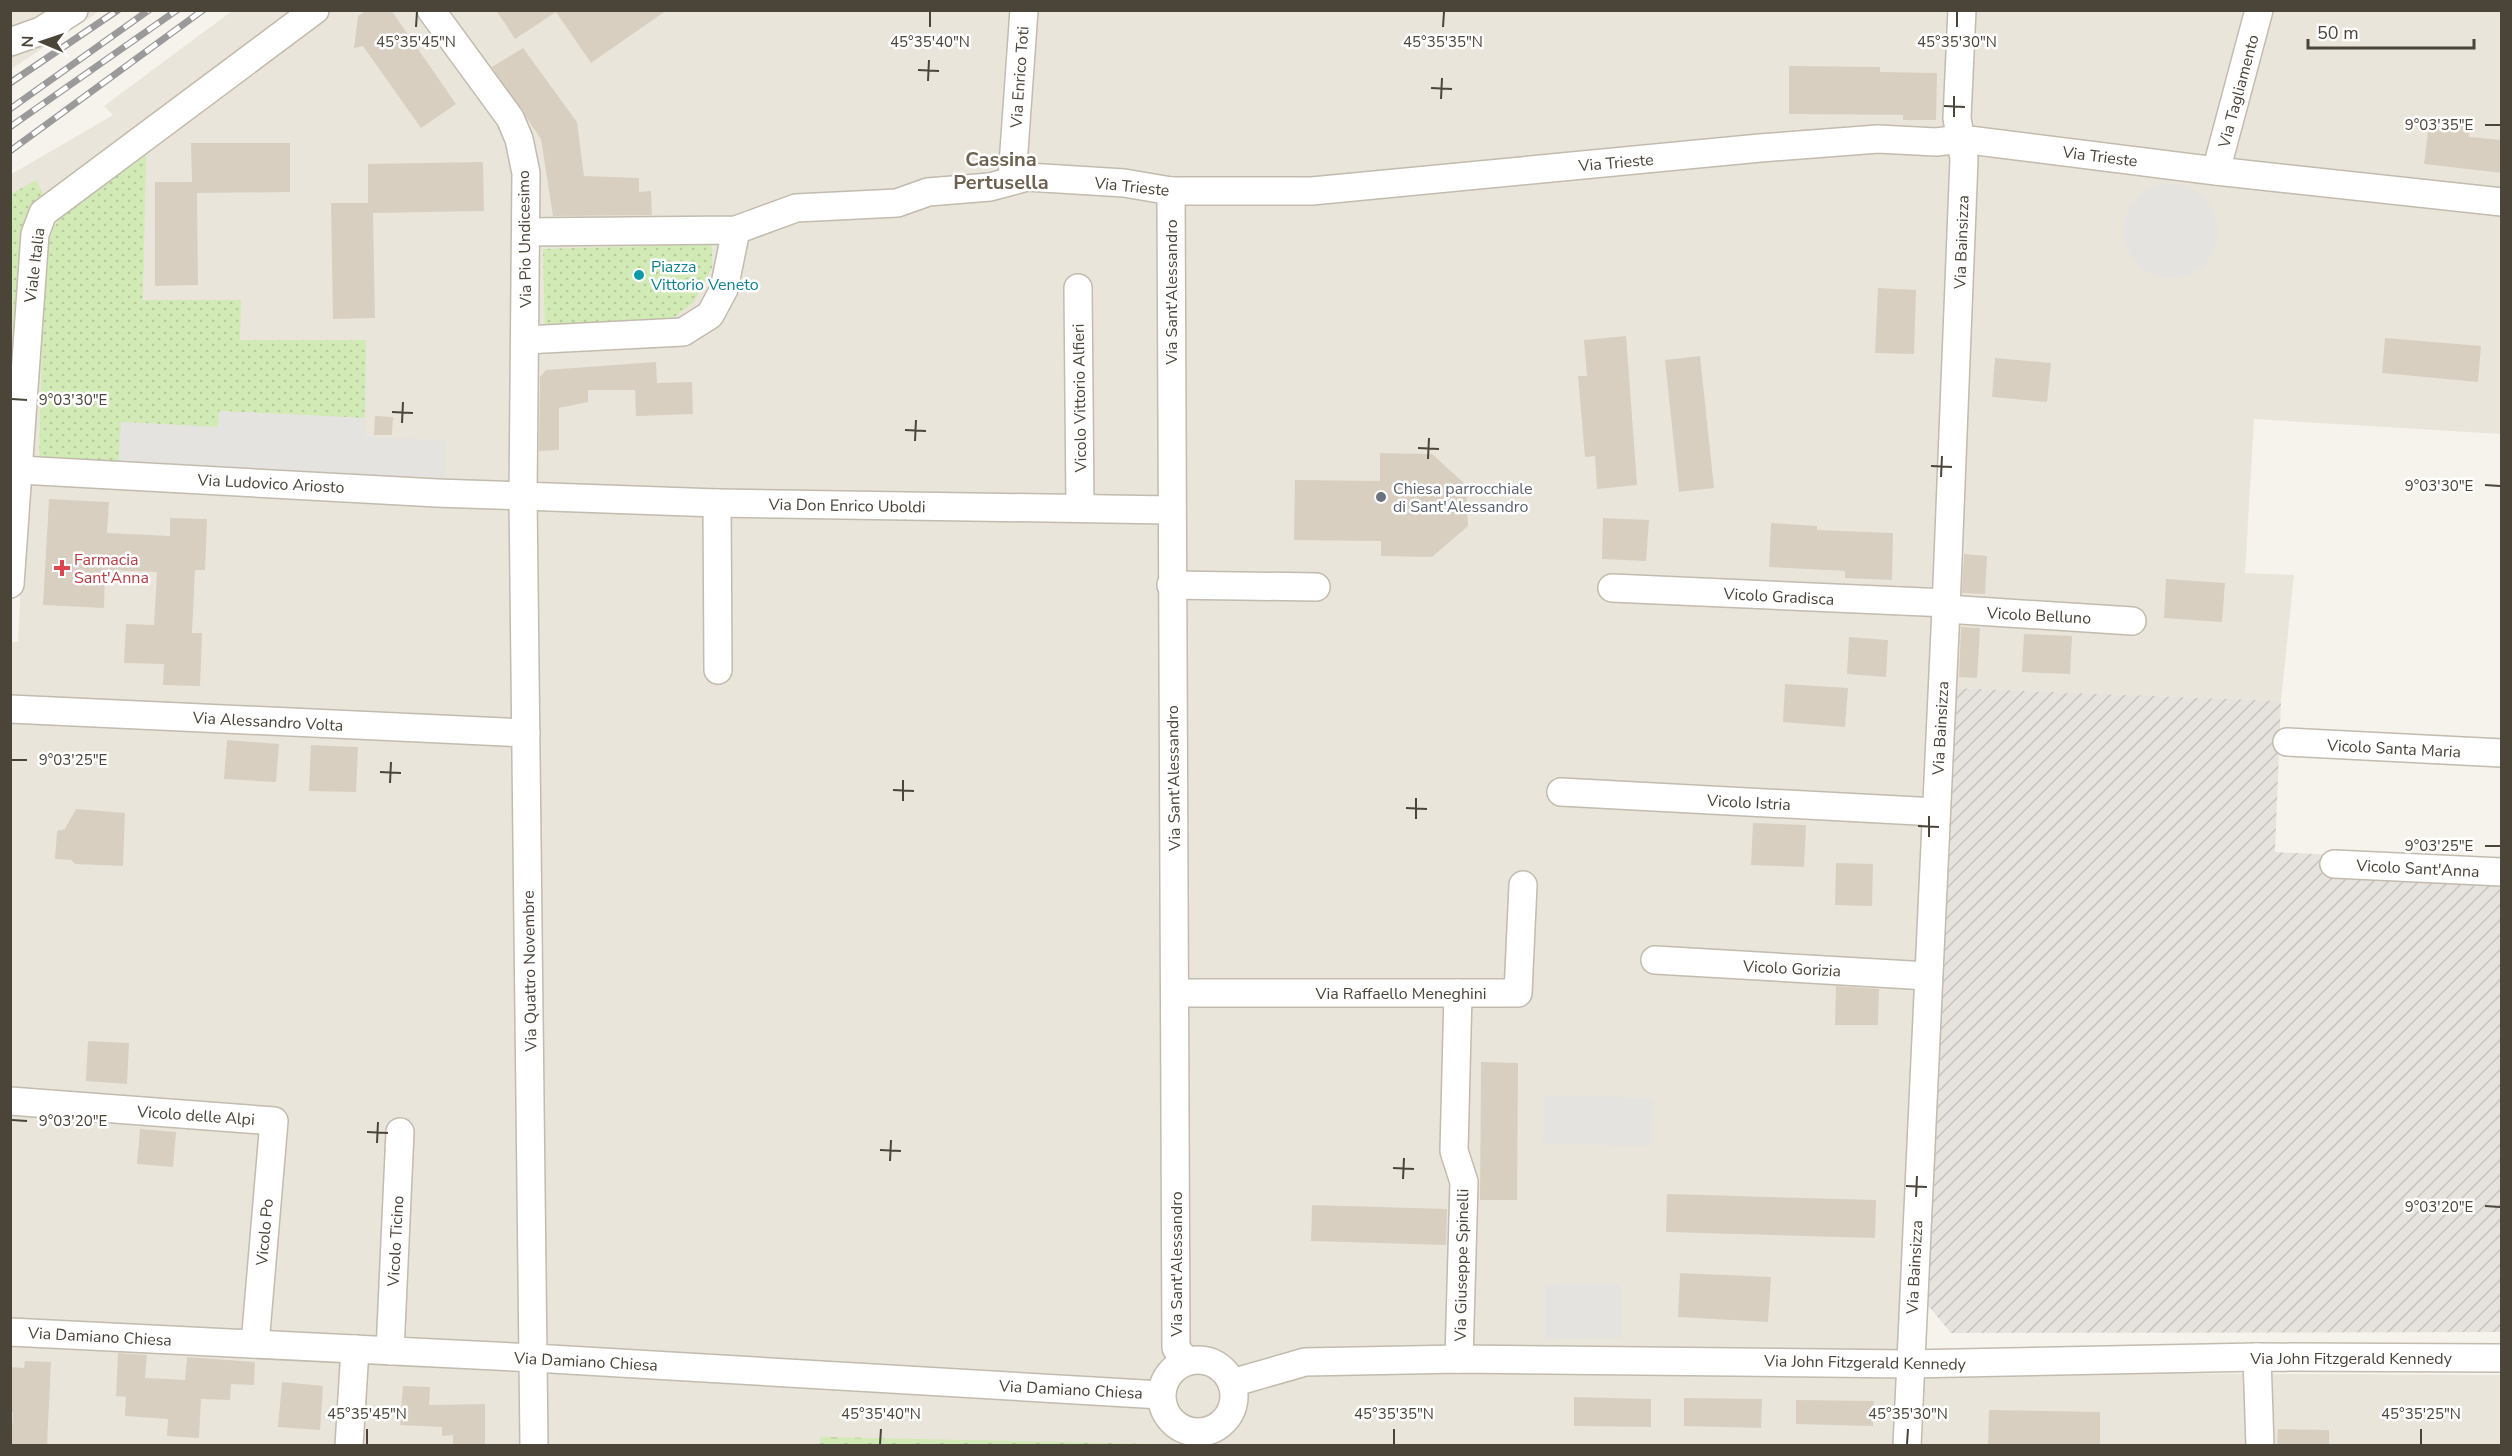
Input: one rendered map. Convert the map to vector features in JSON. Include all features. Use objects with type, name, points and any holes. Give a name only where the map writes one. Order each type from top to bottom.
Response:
[{"type":"street","points":[[10,42],[41,31],[74,10]]},
{"type":"street","name":"Viale Italia","points":[[10,584],[20,470],[34,234],[43,213],[315,10]]},
{"type":"street","name":"Via Pio Undicesimo","points":[[431,10],[510,118],[519,139],[526,173],[523,496]]},
{"type":"street","name":"Via Enrico Toti","points":[[1011,179],[1024,10]]},
{"type":"street","name":"Via Bainsizza","points":[[1907,1446],[1964,159],[1957,118],[1962,10]]},
{"type":"street","name":"Via Tagliamento","points":[[2216,171],[2259,10]]},
{"type":"street","name":"Via Trieste","points":[[736,230],[796,208],[897,203],[928,192],[990,187],[1011,179],[1027,177],[1124,183],[1171,191],[1312,191],[1760,148],[1878,139],[1936,142],[1961,138],[2216,171],[2502,202]]},
{"type":"street","name":"Via Sant'Alessandro","points":[[1171,191],[1170,510],[1176,993],[1176,1348],[1186,1361]]},
{"type":"street","points":[[525,340],[683,332],[710,315],[724,289],[736,230],[526,232]]},
{"type":"street","name":"Vicolo Vittorio Alfieri","points":[[1078,288],[1080,507]]},
{"type":"street","name":"Via Ludovico Ariosto","points":[[20,470],[523,496]]},
{"type":"street","name":"Via Don Enrico Uboldi","points":[[523,496],[717,503],[1170,510]]},
{"type":"street","name":"Via Quattro Novembre","points":[[523,496],[534,1446]]},
{"type":"street","points":[[717,503],[718,670]]},
{"type":"street","points":[[1171,585],[1316,587]]},
{"type":"street","name":"Vicolo Gradisca","points":[[1612,588],[1946,606]]},
{"type":"street","name":"Vicolo Belluno","points":[[1946,606],[2132,621]]},
{"type":"street","name":"Via Alessandro Volta","points":[[10,709],[525,734]]},
{"type":"street","name":"Vicolo Santa Maria","points":[[2287,742],[2502,753]]},
{"type":"street","name":"Vicolo Istria","points":[[1561,792],[1936,812]]},
{"type":"street","name":"Vicolo Sant'Anna","points":[[2334,864],[2502,872]]},
{"type":"street","name":"Via Raffaello Meneghini","points":[[1176,993],[1518,993],[1523,885]]},
{"type":"street","name":"Vicolo Gorizia","points":[[1655,960],[1928,976]]},
{"type":"street","name":"Via Giuseppe Spinelli","points":[[1458,993],[1454,1151],[1464,1182],[1459,1359]]},
{"type":"street","name":"Vicolo delle Alpi","points":[[10,1101],[274,1121]]},
{"type":"street","name":"Vicolo Po","points":[[255,1344],[274,1121]]},
{"type":"street","name":"Vicolo Ticino","points":[[390,1351],[400,1132]]},
{"type":"street","name":"Via Damiano Chiesa","points":[[10,1332],[534,1358],[1161,1395]]},
{"type":"street","points":[[349,1446],[355,1349]]},
{"type":"street","points":[[2258,1357],[2260,1446]]},
{"type":"street","name":"Via John Fitzgerald Kennedy","points":[[1232,1383],[1305,1362],[1459,1359],[1909,1364],[2258,1357],[2502,1358]]},
{"type":"street","points":[[1186,1361],[1209,1361],[1221,1368],[1232,1383],[1234,1396],[1228,1416],[1209,1431],[1193,1439],[1173,1422],[1163,1407],[1161,1395],[1167,1376],[1186,1361]]},
{"type":"shaded area","points":[[11,11],[100,11],[11,69]]},
{"type":"shaded area","points":[[232,11],[2501,11],[2501,434],[2254,419],[2245,573],[2294,575],[2281,701],[1953,688],[1907,1372],[2501,1375],[2501,1445],[11,1445],[10,642],[18,642],[23,542],[10,540],[10,175],[113,115],[104,106]]},
{"type":"shaded area","points":[[2171,184],[2189,188],[2204,198],[2214,213],[2218,231],[2214,249],[2204,264],[2189,274],[2171,278],[2153,274],[2138,264],[2128,249],[2124,231],[2128,213],[2138,198],[2153,188]]},
{"type":"shaded area","points":[[219,411],[365,418],[365,437],[446,440],[445,478],[119,463],[121,422],[218,427]]},
{"type":"shaded area","points":[[1953,688],[2281,701],[2275,852],[2501,863],[2501,1332],[1951,1333],[1925,1302]]},
{"type":"shaded area","points":[[1544,1095],[1653,1098],[1651,1146],[1543,1144]]},
{"type":"shaded area","points":[[1621,1284],[1622,1338],[1545,1339],[1545,1285]]},
{"type":"green space","points":[[146,153],[143,300],[241,300],[240,340],[366,340],[365,418],[220,411],[218,427],[121,422],[119,463],[39,462],[44,270],[52,233],[58,221],[76,203]]},
{"type":"green space","points":[[36,180],[46,199],[11,425],[11,194]]},
{"type":"green space","points":[[712,244],[712,268],[694,302],[666,324],[545,327],[543,249]]},
{"type":"green space","points":[[820,1437],[1159,1444],[1159,1445],[820,1446]]},
{"type":"building","points":[[367,10],[391,10],[456,104],[421,128],[363,46],[354,48],[358,16]]},
{"type":"building","points":[[496,10],[667,10],[591,63],[556,12],[515,39]]},
{"type":"building","points":[[523,48],[577,122],[584,176],[639,178],[639,192],[651,191],[652,215],[553,216],[541,139],[492,67]]},
{"type":"building","points":[[1789,66],[1880,67],[1880,72],[1937,73],[1936,120],[1903,120],[1903,115],[1789,114]]},
{"type":"building","points":[[2429,123],[2470,127],[2469,137],[2502,140],[2502,173],[2424,164]]},
{"type":"building","points":[[191,143],[290,143],[290,192],[197,193],[198,285],[155,286],[155,182],[192,182]]},
{"type":"building","points":[[483,162],[484,211],[373,213],[375,318],[333,319],[331,203],[368,203],[368,164]]},
{"type":"building","points":[[1878,288],[1916,290],[1914,354],[1875,353]]},
{"type":"building","points":[[1626,336],[1637,485],[1597,489],[1595,456],[1585,457],[1578,376],[1587,376],[1584,340]]},
{"type":"building","points":[[2385,338],[2481,346],[2478,382],[2382,373]]},
{"type":"building","points":[[1700,356],[1714,488],[1679,492],[1665,360]]},
{"type":"building","points":[[1995,358],[2051,363],[2047,402],[1992,397]]},
{"type":"building","points":[[656,362],[657,383],[692,382],[693,414],[636,416],[635,390],[588,390],[588,402],[559,408],[559,450],[539,451],[540,377],[546,370]]},
{"type":"building","points":[[375,416],[393,417],[392,435],[374,435]]},
{"type":"building","name":"Chiesa parrocchiale di Sant'Alessandro","points":[[1380,453],[1432,454],[1466,485],[1468,526],[1432,557],[1381,556],[1381,541],[1294,540],[1295,480],[1380,481]]},
{"type":"building","points":[[49,499],[109,502],[107,533],[170,536],[170,518],[207,519],[205,570],[195,570],[192,633],[202,633],[200,686],[163,685],[164,664],[124,663],[126,624],[154,625],[157,572],[105,570],[104,608],[43,605]]},
{"type":"building","points":[[1603,518],[1649,520],[1646,561],[1602,559]]},
{"type":"building","points":[[1771,523],[1817,526],[1817,530],[1893,533],[1892,580],[1845,578],[1845,571],[1769,567]]},
{"type":"building","points":[[1964,554],[1987,556],[1985,594],[1962,593]]},
{"type":"building","points":[[2166,579],[2225,583],[2222,622],[2164,618]]},
{"type":"building","points":[[1961,627],[1980,628],[1977,678],[1959,677]]},
{"type":"building","points":[[2024,634],[2072,636],[2070,674],[2022,672]]},
{"type":"building","points":[[1849,637],[1888,640],[1886,677],[1847,674]]},
{"type":"building","points":[[1785,684],[1848,688],[1845,727],[1783,722]]},
{"type":"building","points":[[227,740],[279,744],[276,782],[224,779]]},
{"type":"building","points":[[311,745],[358,747],[356,792],[309,791]]},
{"type":"building","points":[[76,809],[125,813],[123,866],[75,864],[71,860],[55,859],[57,831],[65,829]]},
{"type":"building","points":[[1753,823],[1806,825],[1804,867],[1751,865]]},
{"type":"building","points":[[1836,863],[1873,864],[1872,906],[1835,905]]},
{"type":"building","points":[[1836,986],[1879,989],[1878,1025],[1835,1025]]},
{"type":"building","points":[[88,1041],[129,1043],[127,1084],[86,1081]]},
{"type":"building","points":[[1481,1062],[1518,1063],[1517,1200],[1480,1200]]},
{"type":"building","points":[[140,1129],[176,1132],[173,1167],[137,1164]]},
{"type":"building","points":[[1667,1194],[1876,1200],[1875,1238],[1666,1232]]},
{"type":"building","points":[[1312,1205],[1447,1209],[1446,1245],[1311,1241]]},
{"type":"building","points":[[1680,1273],[1771,1277],[1768,1322],[1678,1317]]},
{"type":"building","points":[[118,1353],[147,1355],[145,1378],[185,1380],[187,1357],[255,1362],[254,1385],[231,1384],[230,1400],[201,1399],[199,1438],[167,1436],[168,1419],[125,1416],[126,1397],[116,1396]]},
{"type":"building","points":[[25,1361],[51,1362],[47,1446],[11,1446],[13,1412],[10,1412],[10,1367],[24,1368]]},
{"type":"building","points":[[282,1382],[323,1386],[320,1430],[278,1427]]},
{"type":"building","points":[[403,1386],[430,1387],[429,1405],[485,1404],[485,1446],[453,1446],[453,1435],[442,1436],[442,1427],[400,1425]]},
{"type":"building","points":[[1574,1397],[1651,1399],[1651,1427],[1574,1426]]},
{"type":"building","points":[[1684,1398],[1762,1399],[1761,1428],[1684,1426]]},
{"type":"building","points":[[1796,1400],[1874,1401],[1873,1426],[1796,1424]]},
{"type":"building","points":[[1989,1410],[2100,1412],[2100,1446],[1988,1446]]},
{"type":"building","points":[[2278,1429],[2329,1430],[2329,1446],[2277,1446]]},
{"type":"railway","points":[[10,83],[118,10]]},
{"type":"railway","points":[[10,109],[149,10]]},
{"type":"railway","points":[[10,127],[177,10]]},
{"type":"railway","points":[[10,151],[203,10]]},
{"type":"place","name":"Piazza Vittorio Veneto","points":[[639,275]]},
{"type":"place","name":"Chiesa parrocchiale di Sant'Alessandro","points":[[1381,497]]},
{"type":"place","name":"Farmacia Sant'Anna","points":[[62,568]]},
{"type":"district","name":"Cassina Pertusella","points":[[1001,170]]}]
